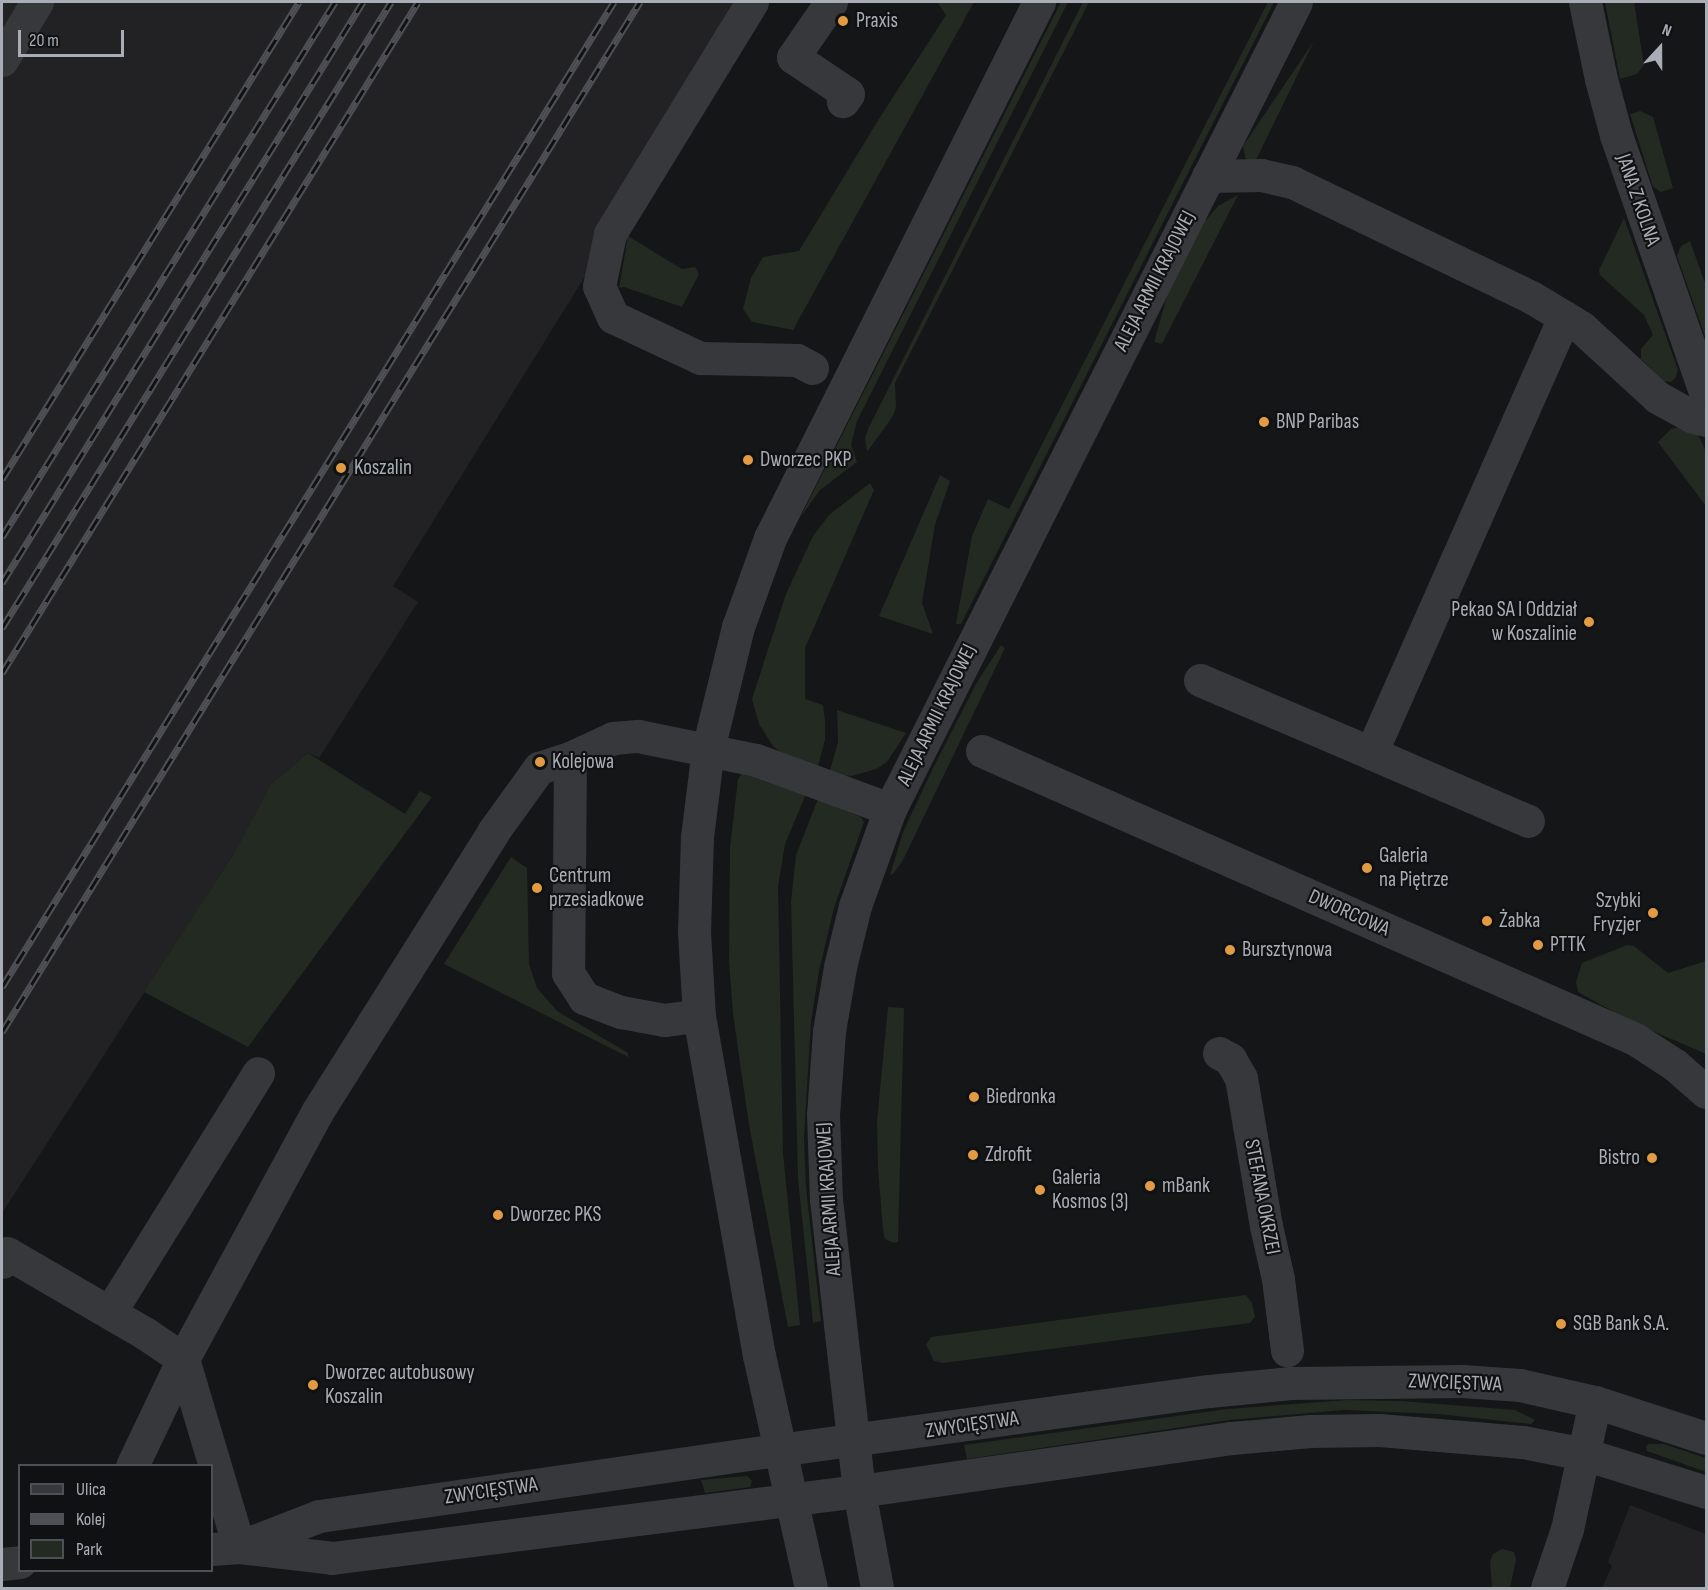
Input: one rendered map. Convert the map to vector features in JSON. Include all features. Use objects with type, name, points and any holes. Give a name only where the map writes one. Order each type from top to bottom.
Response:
[{"type":"street","points":[[2,60],[37,2]]},
{"type":"street","points":[[752,2],[610,234],[599,286],[613,317],[700,358],[796,360],[812,368]]},
{"type":"street","points":[[831,2],[793,57],[848,94],[843,101]]},
{"type":"street","points":[[811,1588],[778,1450],[699,1016],[694,932],[696,849],[708,749],[738,627],[770,538],[1039,2]]},
{"type":"street","name":"ALEJA ARMII KRAJOWEJ","points":[[877,1588],[859,1491],[826,1200],[824,1105],[829,1031],[840,967],[855,906],[890,809],[1296,2]]},
{"type":"street","name":"JANA Z KOLNA","points":[[1586,2],[1601,79],[1616,135],[1707,394]]},
{"type":"street","points":[[1208,176],[1261,175],[1292,182],[1531,297],[1581,327],[1657,397],[1694,417],[1707,420]]},
{"type":"street","points":[[1371,753],[1564,317]]},
{"type":"street","points":[[1200,680],[1528,821]]},
{"type":"street","points":[[133,1464],[183,1359],[317,1113],[493,832],[539,768],[570,758],[613,738],[638,736],[756,760],[890,809]]},
{"type":"street","name":"DWORCOWA","points":[[993,748],[1635,1039],[1675,1065],[1707,1092]]},
{"type":"street","points":[[570,758],[568,973],[584,998],[621,1012],[664,1020],[699,1016]]},
{"type":"street","name":"STEFANA OKRZEI","points":[[1219,1053],[1230,1059],[1241,1078],[1266,1226],[1278,1279],[1287,1350]]},
{"type":"street","points":[[110,1312],[258,1073]]},
{"type":"street","points":[[2,1262],[7,1253],[110,1312],[183,1359],[206,1464]]},
{"type":"street","name":"ZWYCIĘSTWA","points":[[225,1548],[319,1516],[1209,1391],[1291,1383],[1462,1381],[1520,1385],[1595,1402],[1707,1438]]},
{"type":"street","points":[[1547,1588],[1561,1551],[1595,1402]]},
{"type":"street","points":[[213,1494],[225,1548],[332,1558],[859,1491],[1221,1440],[1311,1431],[1379,1430],[1467,1435],[1523,1442],[1584,1454],[1707,1492]]},
{"type":"street","points":[[2,1564],[18,1562]]},
{"type":"shaded area","points":[[2,2],[755,2],[393,586],[418,602],[319,758],[308,753],[271,784],[233,855],[2,1213]]},
{"type":"shaded area","points":[[1630,1505],[1706,1534],[1706,1588],[1602,1588],[1612,1566],[1608,1562]]},
{"type":"green space","points":[[937,2],[974,2],[793,330],[752,322],[743,309],[751,278],[763,257],[799,251],[877,122],[946,15]]},
{"type":"green space","points":[[1061,2],[1068,2],[857,421],[851,445],[857,462],[820,490],[800,518]]},
{"type":"green space","points":[[1083,2],[1089,2],[895,383],[896,407],[893,416],[867,452],[865,438],[869,427]]},
{"type":"green space","points":[[1268,2],[1274,2],[961,624],[956,624],[972,536],[988,499],[1009,509]]},
{"type":"green space","points":[[1605,2],[1634,2],[1644,65],[1637,74],[1620,79]]},
{"type":"green space","points":[[1314,41],[1255,162],[1246,160],[1243,146]]},
{"type":"green space","points":[[1640,111],[1653,117],[1673,188],[1661,192],[1653,187],[1630,114]]},
{"type":"green space","points":[[1238,195],[1163,342],[1161,344],[1154,342],[1169,289],[1205,221],[1218,206]]},
{"type":"green space","points":[[1624,218],[1678,370],[1671,382],[1664,381],[1641,359],[1641,349],[1653,335],[1644,315],[1600,275],[1599,270]]},
{"type":"green space","points":[[628,236],[682,269],[695,267],[699,274],[682,307],[624,287],[619,288]]},
{"type":"green space","points":[[1690,241],[1706,286],[1706,339],[1677,256],[1681,246]]},
{"type":"green space","points":[[1681,427],[1698,434],[1706,452],[1706,506],[1658,442],[1671,429]]},
{"type":"green space","points":[[940,475],[950,481],[935,525],[922,603],[933,634],[879,616]]},
{"type":"green space","points":[[870,483],[874,490],[805,648],[805,699],[823,705],[825,720],[825,740],[817,770],[784,755],[773,746],[759,724],[752,699],[786,594],[813,536],[829,515]]},
{"type":"green space","points":[[1001,645],[1005,648],[903,860],[890,875],[903,832],[933,768],[976,684]]},
{"type":"green space","points":[[837,710],[906,733],[887,762],[876,769],[852,776],[829,774],[838,742]]},
{"type":"green space","points":[[308,753],[405,814],[420,791],[432,797],[248,1047],[144,992],[233,855],[271,784]]},
{"type":"green space","points":[[743,772],[806,794],[785,844],[778,886],[783,1153],[800,1325],[788,1327],[749,1125],[733,1014],[729,961],[730,847],[738,779]]},
{"type":"green space","points":[[818,799],[861,817],[864,822],[834,908],[819,971],[811,1022],[804,1138],[806,1187],[821,1321],[813,1323],[798,1179],[791,901],[796,855]]},
{"type":"green space","points":[[511,857],[527,868],[529,964],[537,988],[557,1011],[628,1053],[628,1057],[444,964]]},
{"type":"green space","points":[[1627,945],[1634,946],[1668,973],[1706,961],[1706,1054],[1632,1022],[1578,992],[1576,982],[1582,963]]},
{"type":"green space","points":[[888,1007],[904,1008],[898,1242],[894,1243],[885,1239],[883,1230],[878,1168],[877,1121]]},
{"type":"green space","points":[[1246,1295],[1252,1303],[1255,1317],[1250,1323],[943,1363],[934,1361],[926,1345],[931,1337]]},
{"type":"green space","points":[[1347,1400],[1401,1401],[1515,1410],[1535,1420],[1531,1424],[1438,1414],[1344,1410],[1229,1420],[967,1459],[964,1445],[1227,1409]]},
{"type":"green space","points":[[1664,1444],[1706,1458],[1706,1472],[1647,1451],[1646,1446]]},
{"type":"green space","points":[[747,1476],[752,1481],[750,1487],[705,1493],[701,1480]]},
{"type":"green space","points":[[1502,1549],[1514,1552],[1516,1560],[1510,1588],[1492,1588],[1490,1561],[1493,1554]]},
{"type":"railway","points":[[2,479],[299,2]]},
{"type":"railway","points":[[2,537],[335,2]]},
{"type":"railway","points":[[2,583],[363,2]]},
{"type":"railway","points":[[2,628],[391,2]]},
{"type":"railway","points":[[2,673],[418,2]]},
{"type":"railway","points":[[2,987],[614,2]]},
{"type":"railway","points":[[2,1032],[640,2]]},
{"type":"place","name":"Praxis","points":[[843,21]]},
{"type":"place","name":"BNP Paribas","points":[[1264,422]]},
{"type":"place","name":"Dworzec PKP","points":[[748,460]]},
{"type":"place","name":"Koszalin","points":[[341,468]]},
{"type":"place","name":"Pekao SA I Oddział w Koszalinie","points":[[1589,622]]},
{"type":"place","name":"Kolejowa","points":[[540,762]]},
{"type":"place","name":"Galeria na Piętrze","points":[[1367,868]]},
{"type":"place","name":"Centrum przesiadkowe","points":[[537,888]]},
{"type":"place","name":"Szybki Fryzjer","points":[[1653,913]]},
{"type":"place","name":"Żabka","points":[[1487,921]]},
{"type":"place","name":"PTTK","points":[[1538,945]]},
{"type":"place","name":"Bursztynowa","points":[[1230,950]]},
{"type":"place","name":"Biedronka","points":[[974,1097]]},
{"type":"place","name":"Zdrofit","points":[[973,1155]]},
{"type":"place","name":"Bistro","points":[[1652,1158]]},
{"type":"place","name":"mBank","points":[[1150,1186]]},
{"type":"place","name":"Galeria Kosmos (3)","points":[[1040,1190]]},
{"type":"place","name":"Dworzec PKS","points":[[498,1215]]},
{"type":"place","name":"SGB Bank S.A.","points":[[1561,1324]]},
{"type":"place","name":"Dworzec autobusowy Koszalin","points":[[313,1385]]}]
